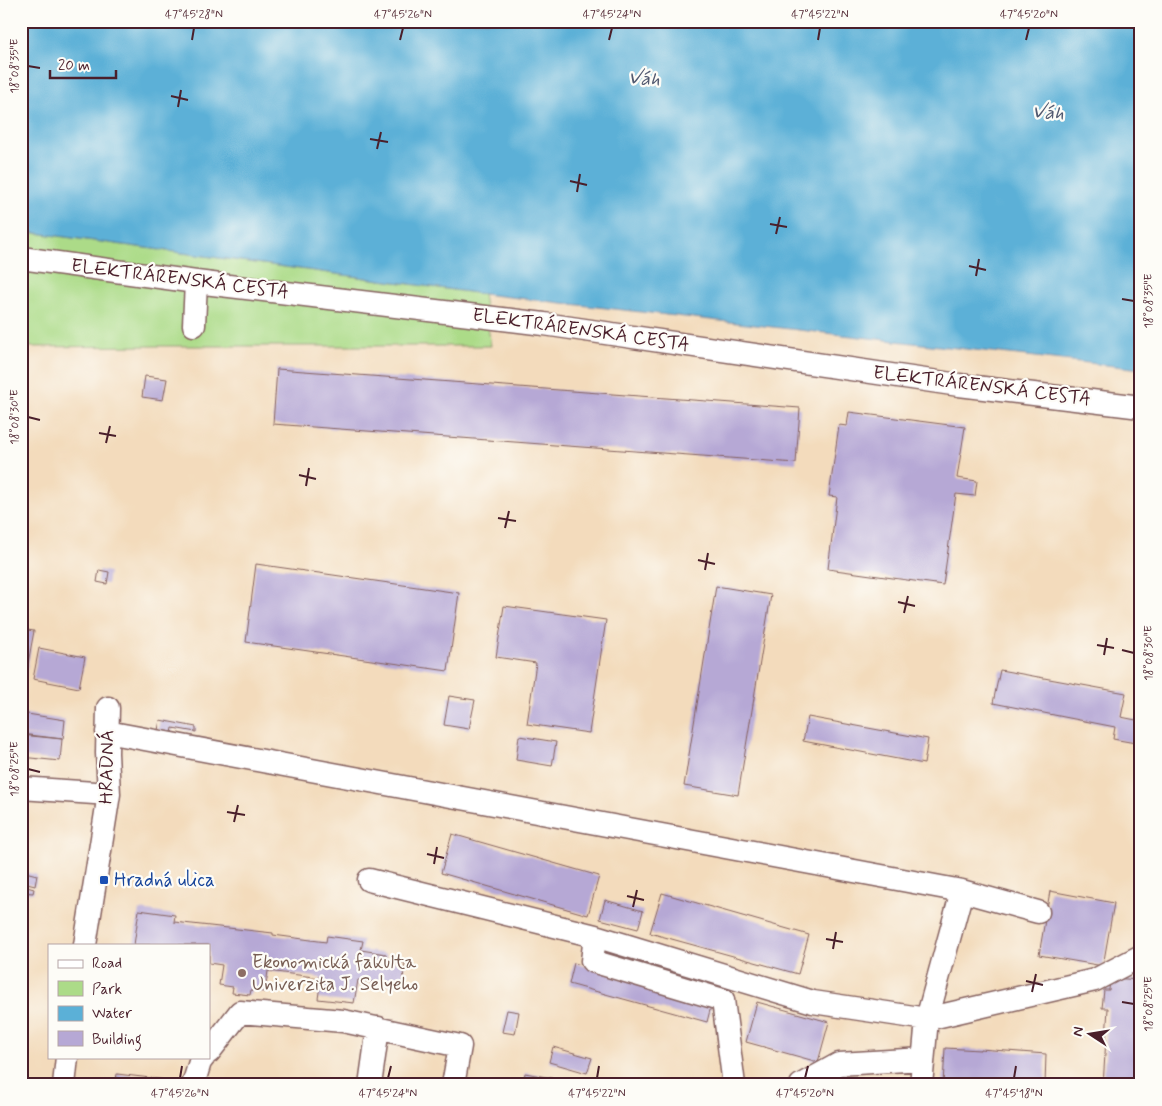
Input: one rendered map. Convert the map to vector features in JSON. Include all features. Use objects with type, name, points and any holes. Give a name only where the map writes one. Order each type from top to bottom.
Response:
[{"type":"street","name":"ELEKTRÁRENSKÁ CESTA","points":[[21,258],[196,282],[544,324],[959,385],[1141,407]]},
{"type":"street","points":[[194,325],[196,282]]},
{"type":"street","name":"HRADNÁ","points":[[84,944],[109,794],[108,708]]},
{"type":"street","points":[[107,732],[962,891],[1038,912]]},
{"type":"street","points":[[21,788],[109,794]]},
{"type":"street","points":[[369,880],[595,936],[813,1002],[927,1019],[1095,980],[1141,956]]},
{"type":"street","points":[[921,1085],[927,1019],[962,891]]},
{"type":"street","points":[[595,936],[592,961],[723,1000],[734,1085]]},
{"type":"street","points":[[210,1051],[240,1012],[343,1021],[460,1046],[453,1085]]},
{"type":"street","points":[[370,1085],[378,1028]]},
{"type":"street","points":[[64,1085],[67,1058]]},
{"type":"street","points":[[194,1085],[200,1062],[203,1058]]},
{"type":"street","points":[[801,1085],[839,1064],[923,1059]]},
{"type":"green space","points":[[21,231],[483,294],[491,346],[21,347]]},
{"type":"water","name":"Váh","points":[[21,21],[1141,21],[1141,369],[483,294],[21,231]]},
{"type":"building","points":[[277,369],[800,408],[796,463],[273,424]]},
{"type":"building","points":[[145,376],[167,379],[163,400],[142,397]]},
{"type":"building","points":[[849,412],[965,427],[957,478],[977,481],[975,496],[956,494],[943,585],[828,569],[837,497],[829,496],[839,425],[847,426]]},
{"type":"building","points":[[256,564],[459,593],[448,671],[246,642]]},
{"type":"building","points":[[99,570],[109,572],[107,584],[97,582]]},
{"type":"building","points":[[716,586],[771,595],[738,795],[684,786]]},
{"type":"building","points":[[504,606],[606,620],[589,733],[527,724],[536,663],[496,657]]},
{"type":"building","points":[[21,629],[34,631],[24,685],[21,684]]},
{"type":"building","points":[[39,648],[85,657],[79,688],[33,679]]},
{"type":"building","points":[[1000,670],[1126,693],[1121,717],[1141,721],[1141,744],[1113,739],[1115,727],[993,703]]},
{"type":"building","points":[[449,696],[475,700],[469,729],[444,725]]},
{"type":"building","points":[[21,713],[65,720],[63,739],[21,734]]},
{"type":"building","points":[[808,717],[928,739],[924,764],[803,741]]},
{"type":"building","points":[[160,720],[196,727],[196,732],[173,728],[172,733],[158,730]]},
{"type":"building","points":[[21,735],[62,739],[60,761],[21,757]]},
{"type":"building","points":[[519,736],[556,742],[552,766],[516,760]]},
{"type":"building","points":[[452,834],[599,876],[588,915],[441,873]]},
{"type":"building","points":[[21,871],[37,875],[35,886],[27,884],[27,887],[34,889],[33,893],[21,892]]},
{"type":"building","points":[[1050,891],[1114,903],[1103,966],[1039,955]]},
{"type":"building","points":[[662,893],[809,935],[798,974],[650,933]]},
{"type":"building","points":[[605,900],[643,911],[638,929],[600,919]]},
{"type":"building","points":[[139,910],[175,915],[174,922],[273,933],[273,935],[326,942],[327,936],[363,941],[361,950],[386,954],[386,961],[405,963],[402,986],[358,980],[354,1003],[318,999],[321,978],[268,971],[265,992],[251,990],[250,995],[232,993],[233,987],[219,985],[222,965],[210,963],[210,944],[134,944]]},
{"type":"building","points":[[574,963],[712,1002],[707,1022],[569,984]]},
{"type":"building","points":[[1110,978],[1141,980],[1139,1085],[1103,1085],[1108,1008],[1102,1008],[1104,990],[1109,990]]},
{"type":"building","points":[[757,1002],[829,1022],[818,1062],[746,1042]]},
{"type":"building","points":[[507,1010],[519,1012],[515,1034],[502,1032]]},
{"type":"building","points":[[21,1030],[27,1031],[22,1078],[21,1078]]},
{"type":"building","points":[[553,1047],[592,1058],[587,1073],[549,1062]]},
{"type":"building","points":[[945,1048],[1046,1054],[1045,1085],[943,1085]]},
{"type":"building","points":[[525,1073],[584,1084],[584,1085],[523,1085]]},
{"type":"building","points":[[117,1074],[167,1080],[167,1085],[115,1085]]},
{"type":"building","points":[[835,1074],[865,1084],[865,1085],[831,1085]]},
{"type":"place","name":"Hradná ulica","points":[[104,880]]},
{"type":"place","name":"Ekonomická fakulta Univerzita J. Selyeho","points":[[242,973]]}]
